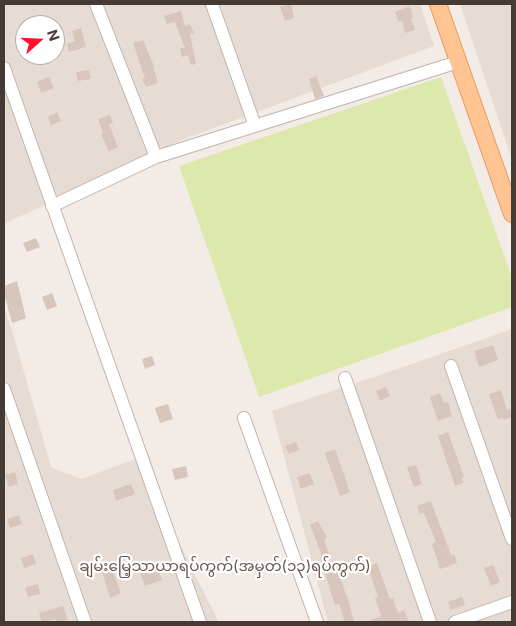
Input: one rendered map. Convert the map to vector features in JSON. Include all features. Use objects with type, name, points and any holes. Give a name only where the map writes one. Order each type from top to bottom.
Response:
[{"type":"main road","points":[[438,4],[512,214]]},
{"type":"street","points":[[96,4],[156,158]]},
{"type":"street","points":[[212,4],[255,126]]},
{"type":"street","points":[[52,206],[156,158],[458,62]]},
{"type":"street","points":[[4,68],[200,622]]},
{"type":"street","points":[[451,366],[512,539]]},
{"type":"street","points":[[345,378],[430,622]]},
{"type":"street","points":[[4,389],[85,622]]},
{"type":"street","points":[[244,418],[317,622]]},
{"type":"street","points":[[455,622],[512,602]]},
{"type":"shaded area","points":[[4,4],[420,4],[434,46],[179,141],[4,224]]},
{"type":"shaded area","points":[[460,4],[510,4],[512,9],[512,160]]},
{"type":"shaded area","points":[[4,309],[12,330],[51,467],[81,479],[149,454],[163,511],[219,622],[4,622]]},
{"type":"shaded area","points":[[512,329],[512,622],[328,622],[272,411]]},
{"type":"green space","points":[[441,77],[512,278],[512,307],[259,397],[179,166]]},
{"type":"building","points":[[291,4],[294,18],[285,21],[280,7]]},
{"type":"building","points":[[410,6],[415,30],[405,33],[402,21],[399,22],[395,12]]},
{"type":"building","points":[[181,11],[185,26],[190,24],[194,33],[190,34],[196,64],[191,65],[188,55],[182,57],[180,48],[185,48],[175,22],[167,24],[164,16]]},
{"type":"building","points":[[81,28],[86,47],[69,52],[67,44],[75,41],[72,31]]},
{"type":"building","points":[[143,40],[154,66],[158,83],[146,87],[142,79],[145,78],[133,43]]},
{"type":"building","points":[[89,70],[91,79],[78,81],[76,72]]},
{"type":"building","points":[[316,76],[324,96],[315,99],[309,79]]},
{"type":"building","points":[[49,77],[54,88],[41,93],[37,82]]},
{"type":"building","points":[[57,112],[61,121],[51,125],[48,117]]},
{"type":"building","points":[[110,115],[113,123],[109,124],[118,147],[109,151],[101,134],[103,133],[98,119]]},
{"type":"building","points":[[36,238],[40,247],[27,252],[23,243]]},
{"type":"building","points":[[17,281],[26,318],[12,323],[4,286]]},
{"type":"building","points":[[52,293],[57,306],[47,310],[42,297]]},
{"type":"building","points":[[493,345],[498,360],[479,367],[474,351]]},
{"type":"building","points":[[152,356],[155,365],[145,369],[142,359]]},
{"type":"building","points":[[386,387],[390,396],[380,401],[376,391]]},
{"type":"building","points":[[501,390],[507,410],[509,409],[512,417],[504,420],[503,418],[498,419],[489,394]]},
{"type":"building","points":[[440,393],[444,403],[448,402],[452,416],[438,421],[430,397]]},
{"type":"building","points":[[168,404],[173,419],[160,423],[155,408]]},
{"type":"building","points":[[448,432],[464,477],[461,478],[463,483],[455,486],[438,436]]},
{"type":"building","points":[[296,442],[299,450],[289,454],[285,446]]},
{"type":"building","points":[[335,449],[350,492],[340,496],[325,453]]},
{"type":"building","points":[[416,465],[422,484],[414,487],[407,467]]},
{"type":"building","points":[[186,466],[188,477],[175,480],[172,469]]},
{"type":"building","points":[[15,472],[18,484],[9,487],[5,475]]},
{"type":"building","points":[[310,473],[314,484],[301,489],[297,477]]},
{"type":"building","points":[[131,484],[135,494],[116,501],[113,490]]},
{"type":"building","points":[[431,501],[451,555],[454,554],[457,563],[440,569],[432,544],[436,542],[424,513],[420,514],[417,506]]},
{"type":"building","points":[[19,515],[22,524],[10,528],[7,519]]},
{"type":"building","points":[[318,521],[327,538],[324,540],[334,568],[345,564],[348,574],[340,577],[354,622],[345,622],[339,604],[335,605],[320,557],[322,556],[310,525]]},
{"type":"building","points":[[33,554],[36,564],[24,568],[21,558]]},
{"type":"building","points":[[114,561],[117,570],[113,571],[121,593],[110,598],[100,565]]},
{"type":"building","points":[[377,563],[390,599],[393,598],[398,613],[404,610],[409,622],[366,622],[381,616],[375,598],[378,597],[368,567]]},
{"type":"building","points":[[156,564],[162,580],[145,586],[139,570]]},
{"type":"building","points":[[493,565],[500,582],[491,586],[484,568]]},
{"type":"building","points":[[38,584],[40,594],[28,597],[25,588]]},
{"type":"building","points":[[462,597],[465,605],[451,610],[448,602]]},
{"type":"building","points":[[63,606],[68,620],[57,622],[56,619],[42,622],[39,613]]},
{"type":"district","name":"ချမ်းမြေ့သာယာရပ်ကွက်(အမှတ်(၁၃)ရပ်ကွက်)","points":[[225,566]]}]
